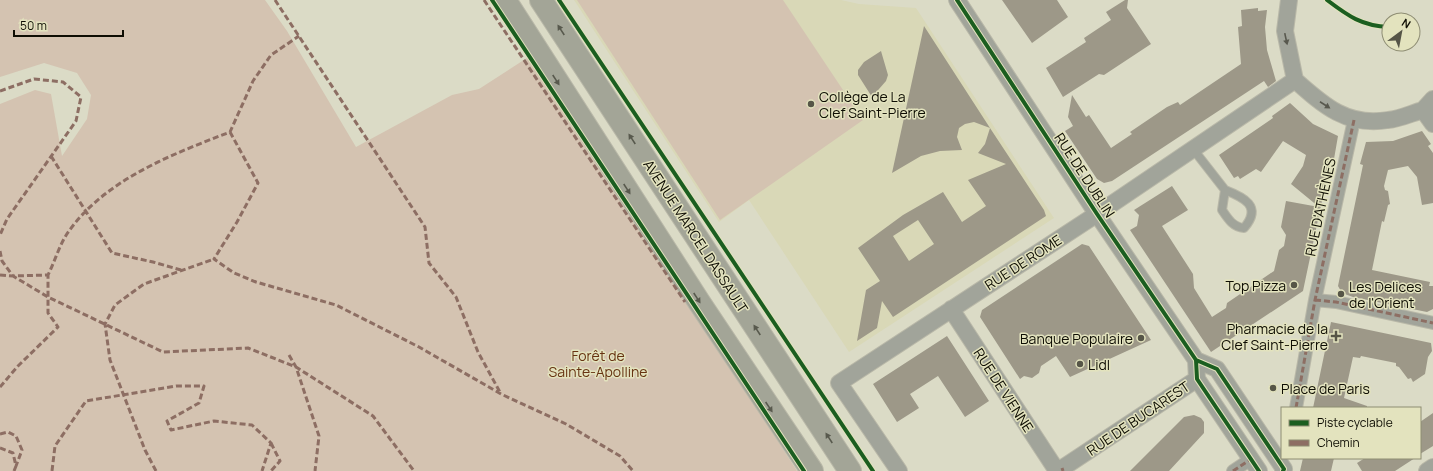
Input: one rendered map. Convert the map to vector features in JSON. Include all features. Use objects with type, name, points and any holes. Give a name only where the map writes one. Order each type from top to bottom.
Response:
[{"type":"main road","points":[[505,0],[700,302],[812,471]]},
{"type":"main road","name":"AVENUE MARCEL DASSAULT","points":[[541,0],[850,471]]},
{"type":"street","name":"RUE DE DUBLIN","points":[[957,0],[1096,214],[1196,360]]},
{"type":"street","points":[[1288,0],[1285,31],[1295,80],[1324,106],[1354,120],[1387,120],[1428,104],[1433,124]]},
{"type":"street","name":"RUE DE ROME","points":[[898,471],[839,382],[1096,214],[1295,80]]},
{"type":"street","name":"RUE D'ATHÈNES","points":[[1315,300],[1354,120]]},
{"type":"street","points":[[1296,407],[1315,300],[1336,302],[1433,323]]},
{"type":"street","name":"RUE DE VIENNE","points":[[951,309],[1060,470]]},
{"type":"street","points":[[1233,471],[1255,465],[1197,379],[1196,360],[1218,368],[1284,466]]},
{"type":"street","name":"RUE DE BUCAREST","points":[[1060,470],[1197,379]]},
{"type":"street","points":[[1427,471],[1433,467]]},
{"type":"lane","points":[[1193,149],[1225,190],[1242,196],[1250,205],[1250,222],[1244,228],[1237,227],[1229,221],[1222,210],[1225,190]]},
{"type":"shaded area","name":"Collège de La Clef Saint-Pierre","points":[[574,0],[841,0],[859,4],[916,8],[1054,218],[849,352],[749,200],[719,222]]},
{"type":"green space","name":"Forêt de Sainte-Apolline","points":[[0,0],[265,0],[287,31],[356,147],[452,95],[479,89],[530,56],[797,471],[0,471],[0,104],[35,90],[51,94],[62,156],[87,119],[91,95],[77,73],[44,63],[0,77]]},
{"type":"green space","points":[[577,0],[783,0],[863,120],[720,220]]},
{"type":"building","points":[[1002,0],[1057,0],[1068,17],[1032,43]]},
{"type":"building","points":[[1125,0],[1128,0],[1127,8],[1151,44],[1104,75],[1099,74],[1063,97],[1046,68],[1086,42],[1084,38],[1111,20],[1106,12]]},
{"type":"building","points":[[1258,8],[1258,11],[1267,10],[1265,27],[1267,50],[1276,81],[1268,87],[1264,81],[1112,181],[1104,183],[1097,179],[1065,131],[1073,126],[1068,117],[1072,95],[1086,117],[1089,115],[1111,148],[1132,134],[1130,132],[1167,107],[1178,102],[1180,105],[1241,64],[1238,27],[1242,26],[1241,10]]},
{"type":"building","points":[[924,26],[990,128],[974,122],[965,124],[959,128],[957,137],[962,150],[940,151],[921,156],[892,173]]},
{"type":"building","points":[[881,51],[888,75],[886,81],[872,97],[858,75],[858,70],[864,62]]},
{"type":"building","points":[[1290,103],[1313,124],[1338,136],[1334,159],[1331,158],[1303,291],[1211,352],[1130,230],[1137,226],[1139,215],[1134,210],[1172,186],[1188,210],[1162,226],[1193,274],[1194,288],[1212,317],[1226,308],[1227,303],[1274,271],[1279,250],[1284,246],[1286,235],[1281,227],[1286,201],[1319,207],[1291,184],[1303,166],[1306,155],[1283,141],[1261,172],[1256,169],[1240,179],[1238,176],[1234,178],[1219,155],[1273,118],[1272,116]]},
{"type":"building","points":[[990,128],[1044,210],[1046,216],[893,317],[882,301],[877,328],[857,341],[866,290],[880,281],[858,248],[903,215],[943,192],[962,222],[986,206],[968,180],[1006,164],[978,153],[985,144]],"holes":[[[918,220],[934,244],[909,261],[893,236]]]},
{"type":"building","points":[[1422,131],[1431,144],[1428,146],[1433,153],[1433,203],[1422,205],[1417,177],[1408,166],[1388,170],[1384,186],[1385,190],[1388,191],[1390,204],[1388,205],[1384,222],[1382,221],[1372,270],[1430,282],[1429,286],[1433,286],[1433,309],[1427,312],[1353,297],[1342,293],[1338,286],[1363,165],[1360,164],[1366,142],[1393,141]]},
{"type":"building","points":[[1082,244],[1089,246],[1151,340],[1070,377],[1056,356],[1041,366],[1039,373],[1032,378],[1024,376],[1020,379],[980,317],[982,310]]},
{"type":"building","points":[[1331,322],[1431,343],[1432,351],[1428,357],[1425,374],[1413,382],[1411,378],[1408,379],[1399,367],[1396,366],[1396,363],[1361,356],[1360,358],[1353,357],[1344,398],[1367,407],[1313,407]]},
{"type":"building","points":[[947,336],[989,401],[965,417],[938,376],[910,394],[919,408],[897,422],[873,384]]},
{"type":"building","points":[[1433,413],[1433,446],[1421,453],[1421,421]]},
{"type":"building","points":[[1194,415],[1201,418],[1204,422],[1204,433],[1169,471],[1130,471],[1184,417]]},
{"type":"building","points":[[1303,459],[1334,459],[1331,471],[1300,471]]},
{"type":"building","points":[[1363,459],[1413,459],[1395,471],[1362,471],[1357,463]]},
{"type":"marked path","points":[[275,0],[425,227],[429,263],[456,297],[478,352],[501,394]]},
{"type":"marked path","points":[[484,0],[685,302]]},
{"type":"marked path","points":[[0,275],[48,275],[60,247],[69,231],[84,213],[102,197],[142,170],[186,149],[230,132],[253,81],[271,55],[299,36]]},
{"type":"marked path","points":[[0,91],[34,79],[63,82],[81,97],[76,121],[7,219],[0,235]]},
{"type":"marked path","points":[[1296,407],[1315,300],[1354,120]]},
{"type":"marked path","points":[[230,132],[258,183],[237,222],[214,259],[234,273],[256,282],[336,305],[419,347],[501,394],[566,424],[620,456],[633,471]]},
{"type":"marked path","points":[[51,156],[112,253],[181,270]]},
{"type":"marked path","points":[[0,251],[2,261],[13,276],[48,297],[163,352],[248,348],[296,367],[373,416],[414,471]]},
{"type":"marked path","points":[[156,471],[145,450],[110,360],[105,324],[115,305],[144,284],[214,259]]},
{"type":"marked path","points":[[0,387],[18,366],[58,327],[48,313],[48,275]]},
{"type":"marked path","points":[[1315,300],[1336,302],[1433,323]]},
{"type":"marked path","points":[[289,355],[296,367],[319,436],[315,471]]},
{"type":"marked path","points":[[52,471],[55,446],[86,401],[176,386],[204,386],[199,403],[167,421],[171,430],[214,421],[252,425],[271,443],[262,471]]},
{"type":"marked path","points":[[0,434],[8,432],[16,436],[22,450],[16,466]]},
{"type":"marked path","points":[[271,443],[280,461],[271,471]]},
{"type":"marked path","points":[[0,448],[13,453],[16,466],[14,471]]},
{"type":"marked path","points":[[1233,471],[1251,459]]},
{"type":"cycle path","points":[[492,0],[804,471]]},
{"type":"cycle path","points":[[559,0],[873,471]]},
{"type":"cycle path","points":[[957,0],[1097,214],[1196,360]]},
{"type":"cycle path","points":[[1327,0],[1356,19],[1371,25],[1381,26]]},
{"type":"cycle path","points":[[1259,471],[1197,379],[1196,360],[1217,369],[1284,469],[1283,471]]},
{"type":"place","name":"Collège de La Clef Saint-Pierre","points":[[811,104]]},
{"type":"place","name":"Top Pizza","points":[[1294,285]]},
{"type":"place","name":"Les Delices de l'Orient","points":[[1341,294]]},
{"type":"place","name":"Pharmacie de la Clef Saint-Pierre","points":[[1336,336]]},
{"type":"place","name":"Banque Populaire","points":[[1141,338]]},
{"type":"place","name":"Lidl","points":[[1080,364]]},
{"type":"place","name":"Place de Paris","points":[[1273,388]]}]
